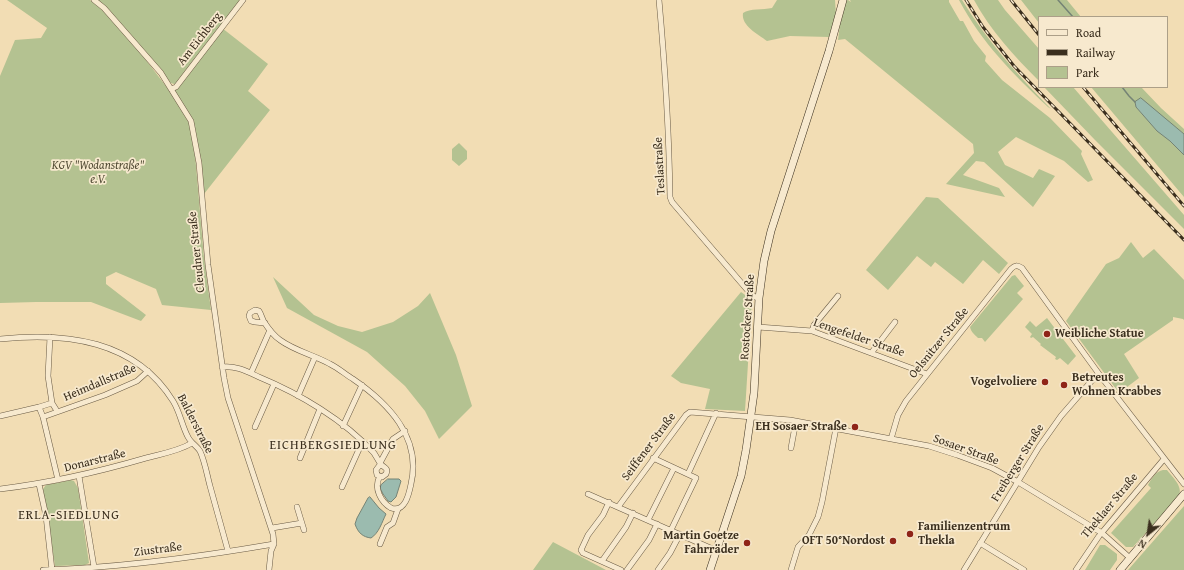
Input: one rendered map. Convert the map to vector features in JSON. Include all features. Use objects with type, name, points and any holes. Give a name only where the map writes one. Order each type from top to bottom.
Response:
[{"type":"main road","name":"Rostocker Straße","points":[[710,570],[715,550],[741,476],[752,416],[759,298],[764,261],[771,231],[829,51],[843,0]]},
{"type":"main road","points":[[1120,570],[1184,494]]},
{"type":"street","name":"Cleudner Straße","points":[[94,0],[104,8],[161,73],[191,122],[199,163],[208,265],[222,367],[228,398],[272,528],[274,544],[271,551],[269,570]]},
{"type":"street","name":"Am Eichberg","points":[[171,89],[176,87],[243,0]]},
{"type":"street","name":"Teslastraße","points":[[659,0],[670,151],[670,197],[672,202],[750,293],[759,298]]},
{"type":"street","name":"Oelsnitzer Straße","points":[[891,439],[901,409],[927,374],[1015,266],[1022,268],[1099,374]]},
{"type":"street","points":[[812,331],[814,325],[838,296]]},
{"type":"street","points":[[872,352],[895,322]]},
{"type":"street","points":[[265,323],[280,341],[331,364],[362,385],[387,408],[398,420],[405,431],[412,449],[414,463],[413,474],[403,506],[398,509],[393,523],[386,529],[380,544]]},
{"type":"street","name":"Lengefelder Straße","points":[[758,328],[812,331],[872,352],[927,374]]},
{"type":"street","points":[[251,373],[270,330]]},
{"type":"street","name":"Balderstraße","points":[[0,339],[24,337],[88,341],[105,346],[130,358],[148,372],[160,384],[173,401],[180,415],[188,438],[200,451],[228,551]]},
{"type":"street","points":[[50,338],[48,376],[52,403]]},
{"type":"street","points":[[298,396],[315,357]]},
{"type":"street","points":[[222,367],[233,367],[251,373],[298,396],[320,410],[343,426],[363,443],[381,464],[386,467],[387,472],[385,476],[380,476]]},
{"type":"street","name":"Heimdallstraße","points":[[43,417],[130,384],[148,372]]},
{"type":"street","points":[[1099,374],[1184,484]]},
{"type":"street","name":"Freiberger Straße","points":[[964,570],[1031,460],[1059,418],[1099,374]]},
{"type":"street","points":[[255,427],[274,384]]},
{"type":"street","points":[[343,426],[362,385]]},
{"type":"street","name":"Heimdallstraße","points":[[0,416],[52,403],[58,411]]},
{"type":"street","points":[[40,407],[58,480]]},
{"type":"street","points":[[300,458],[320,410]]},
{"type":"street","name":"Seiffener Straße","points":[[618,507],[653,458],[686,415],[690,412],[752,416]]},
{"type":"street","points":[[688,474],[716,413]]},
{"type":"street","name":"Sosaer Straße","points":[[752,416],[796,421],[929,446],[992,468],[1102,533],[1130,558]]},
{"type":"street","points":[[791,448],[796,421]]},
{"type":"street","points":[[791,570],[798,547],[809,535],[818,517],[836,428]]},
{"type":"street","points":[[380,476],[377,475],[376,470],[381,464],[392,439],[405,431]]},
{"type":"street","name":"Donarstraße","points":[[0,490],[79,476],[174,451],[192,443]]},
{"type":"street","points":[[342,487],[363,443]]},
{"type":"street","points":[[653,458],[696,478],[671,530]]},
{"type":"street","name":"Theklaer Straße","points":[[1076,570],[1089,549],[1164,459]]},
{"type":"street","points":[[648,520],[674,468]]},
{"type":"street","points":[[79,476],[94,567]]},
{"type":"street","points":[[380,476],[376,485],[382,499],[391,508],[398,509]]},
{"type":"street","points":[[39,484],[46,516],[52,570]]},
{"type":"street","points":[[588,494],[715,550]]},
{"type":"street","points":[[609,502],[603,516],[588,535],[581,548],[583,552],[621,570]]},
{"type":"street","points":[[297,507],[304,530]]},
{"type":"street","points":[[602,561],[626,527],[633,513]]},
{"type":"street","points":[[272,528],[302,523]]},
{"type":"street","points":[[627,570],[649,540],[657,524]]},
{"type":"street","points":[[658,570],[670,553],[680,534]]},
{"type":"street","points":[[980,542],[1024,570]]},
{"type":"street","name":"Ziustraße","points":[[43,570],[72,570],[156,561],[274,544]]},
{"type":"green space","name":"KGV \"Wodanstraße\" e.V.","points":[[7,0],[90,0],[102,9],[136,47],[172,94],[189,123],[195,154],[204,258],[211,310],[162,305],[156,289],[116,272],[106,277],[106,284],[146,315],[141,321],[91,302],[0,303],[0,76],[15,40],[41,38],[47,28]]},
{"type":"green space","points":[[98,0],[241,0],[176,84],[174,84],[171,83],[120,23]]},
{"type":"green space","points":[[777,0],[835,0],[836,15],[829,37],[790,36],[767,41],[747,26],[743,18],[743,13],[746,11],[772,8]]},
{"type":"green space","points":[[843,0],[848,0],[851,2],[850,0],[949,0],[960,21],[963,21],[974,41],[986,56],[985,61],[1002,80],[1050,118],[1082,151],[1081,154],[1093,180],[1088,182],[1064,161],[1016,137],[998,152],[1005,165],[1033,178],[1039,169],[1055,176],[1033,207],[984,162],[976,161],[963,175],[999,188],[1005,197],[946,184],[974,153],[973,144],[845,39],[838,40]]},
{"type":"green space","points":[[959,0],[962,0],[982,30],[1004,57],[1051,109],[1023,83],[988,44],[977,30]]},
{"type":"green space","points":[[974,0],[998,0],[1038,48],[1038,80],[1004,43],[980,11]]},
{"type":"green space","points":[[1021,0],[1067,0],[1080,16],[1038,16],[1038,22]]},
{"type":"green space","points":[[222,28],[268,64],[248,91],[270,110],[204,194],[191,122],[173,89]]},
{"type":"green space","points":[[1045,88],[1074,88],[1184,215],[1184,229]]},
{"type":"green space","points":[[1092,88],[1142,88],[1184,129],[1184,134],[1169,122],[1136,107],[1184,155],[1184,197]]},
{"type":"green space","points":[[459,143],[467,151],[467,159],[459,166],[452,160],[452,149]]},
{"type":"green space","points":[[926,197],[938,198],[1008,263],[999,274],[983,260],[963,284],[935,262],[931,267],[917,256],[888,290],[866,270]]},
{"type":"green space","points":[[1131,242],[1143,258],[1154,249],[1184,280],[1184,320],[1173,317],[1173,320],[1124,354],[1139,378],[1119,393],[1066,321],[1106,264],[1119,258]]},
{"type":"green space","points":[[1015,275],[1024,286],[1017,293],[1023,299],[985,342],[982,338],[978,338],[974,335],[970,327],[1012,276]]},
{"type":"green space","points":[[273,277],[314,315],[338,326],[362,332],[393,322],[418,306],[430,293],[456,355],[472,406],[439,439],[425,411],[405,386],[367,352],[287,308]]},
{"type":"green space","points":[[741,292],[752,300],[745,411],[705,409],[710,389],[681,383],[671,376]]},
{"type":"green space","points":[[1047,318],[1076,356],[1068,365],[1060,358],[1057,360],[1055,359],[1056,357],[1040,345],[1041,344],[1033,337],[1031,338],[1030,337],[1032,334],[1025,327],[1030,321],[1036,327]]},
{"type":"green space","points":[[1163,470],[1167,470],[1179,485],[1179,496],[1133,547],[1126,547],[1111,533],[1151,488],[1148,485],[1154,476]]},
{"type":"green space","points":[[71,480],[74,481],[78,488],[89,563],[85,565],[55,566],[43,489],[46,485]]},
{"type":"green space","points":[[1184,506],[1184,570],[1128,570]]},
{"type":"green space","points":[[553,542],[606,570],[533,570]]},
{"type":"green space","points":[[1100,545],[1105,545],[1117,554],[1117,560],[1110,570],[1085,570]]},
{"type":"shaded area","points":[[1141,98],[1184,134],[1184,155],[1157,131],[1136,107],[1135,102]]},
{"type":"shaded area","points":[[388,479],[399,479],[401,481],[396,497],[391,502],[388,501],[380,488],[381,485]]},
{"type":"shaded area","points":[[370,497],[386,514],[378,530],[371,538],[361,534],[355,524],[368,498]]},
{"type":"waterway","points":[[1058,0],[1072,16]]},
{"type":"waterway","points":[[1123,88],[1135,102]]},
{"type":"railway","points":[[966,0],[983,27],[1014,66],[1184,240]]},
{"type":"railway","points":[[1011,0],[1038,34]]},
{"type":"railway","points":[[1084,88],[1184,206]]},
{"type":"place","name":"Weibliche Statue","points":[[1047,334]]},
{"type":"place","name":"Vogelvoliere","points":[[1045,382]]},
{"type":"place","name":"Betreutes Wohnen Krabbes","points":[[1064,385]]},
{"type":"place","name":"EH Sosaer Straße","points":[[855,427]]},
{"type":"place","name":"Familienzentrum Thekla","points":[[910,534]]},
{"type":"place","name":"OFT 50°Nordost","points":[[893,541]]},
{"type":"place","name":"Martin Goetze Fahrräder","points":[[747,543]]},
{"type":"district","name":"EICHBERGSIEDLUNG","points":[[333,446]]},
{"type":"district","name":"ERLA-SIEDLUNG","points":[[69,516]]}]
